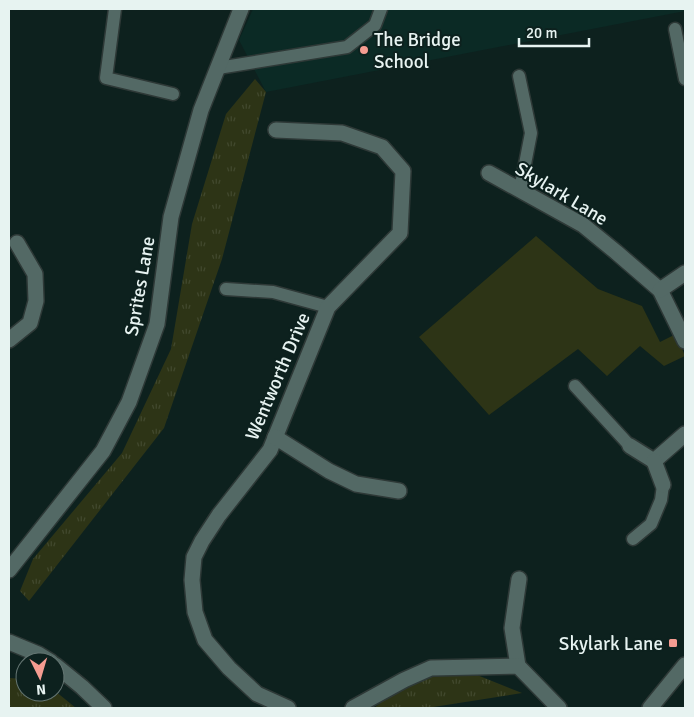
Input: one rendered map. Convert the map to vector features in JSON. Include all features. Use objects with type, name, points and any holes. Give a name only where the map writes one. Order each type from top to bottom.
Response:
[{"type":"street","name":"Sprites Lane","points":[[9,570],[103,451],[129,402],[157,324],[174,208],[201,110],[241,9]]},
{"type":"street","name":"Wentworth Drive","points":[[276,130],[342,133],[382,148],[402,171],[400,233],[328,307],[270,450],[219,515],[194,557],[192,580],[195,612],[205,640],[229,668],[257,694],[288,708]]},
{"type":"street","name":"Skylark Lane","points":[[489,173],[583,225],[660,290],[685,342]]},
{"type":"street","points":[[9,340],[30,323],[36,301],[35,274],[13,240]]},
{"type":"street","points":[[660,290],[685,273]]},
{"type":"street","points":[[654,461],[685,434]]},
{"type":"street","points":[[275,437],[329,471],[356,484],[399,491]]},
{"type":"street","points":[[630,446],[654,461],[663,485]]},
{"type":"street","points":[[519,579],[512,628],[518,666],[559,708]]},
{"type":"street","points":[[9,642],[33,652]]},
{"type":"street","points":[[353,708],[404,680],[431,668],[518,666]]},
{"type":"street","points":[[650,708],[685,666]]},
{"type":"street","points":[[65,673],[104,708]]},
{"type":"lane","points":[[115,9],[106,78],[173,94]]},
{"type":"lane","points":[[218,68],[347,47],[375,25],[381,9]]},
{"type":"lane","points":[[675,29],[685,79]]},
{"type":"lane","points":[[519,76],[530,133],[520,190]]},
{"type":"lane","points":[[226,289],[273,292],[328,307]]},
{"type":"lane","points":[[575,386],[630,446]]},
{"type":"lane","points":[[633,539],[651,524],[661,500],[663,485]]},
{"type":"shaded area","name":"The Bridge School","points":[[253,9],[685,9],[685,11],[266,92],[239,40]]},
{"type":"green space","points":[[255,79],[266,92],[222,259],[164,428],[29,601],[20,591],[33,559],[122,453],[171,349],[192,224],[226,114]]},
{"type":"green space","points":[[536,236],[598,289],[642,306],[660,342],[676,334],[685,356],[664,366],[640,346],[607,376],[578,349],[489,415],[419,337]]},
{"type":"green space","points":[[477,675],[522,693],[427,708],[374,708],[384,700],[429,676]]},
{"type":"green space","points":[[9,678],[15,678],[15,702],[65,702],[65,699],[76,708],[12,708],[9,705]]},
{"type":"place","name":"The Bridge School","points":[[364,50]]},
{"type":"place","name":"Skylark Lane","points":[[673,643]]}]
